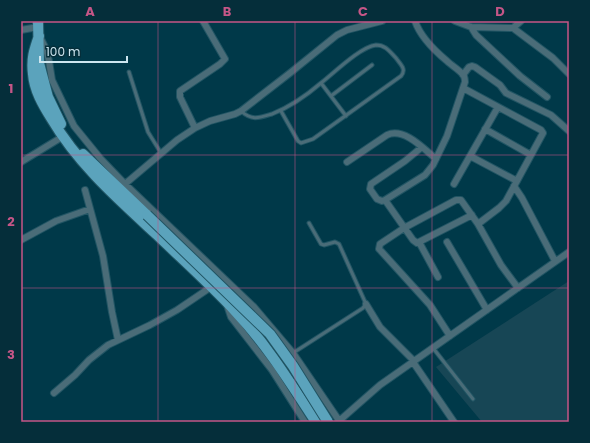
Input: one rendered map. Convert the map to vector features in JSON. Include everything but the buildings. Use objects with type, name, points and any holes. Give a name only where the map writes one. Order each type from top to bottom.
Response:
[{"type":"main road","points":[[38,28],[32,54],[33,75],[40,99],[62,137],[106,188],[212,287],[250,327],[276,362],[316,422]]},
{"type":"main road","points":[[38,28],[39,63],[48,97],[61,125],[82,153],[270,334],[293,366],[328,422]]},
{"type":"street","points":[[195,128],[180,97],[180,91],[225,59],[204,21]]},
{"type":"street","points":[[125,184],[161,153],[195,128],[210,121],[241,111],[337,35],[347,30],[382,21]]},
{"type":"street","points":[[415,21],[427,41],[447,62],[463,75],[465,78],[463,88],[447,136],[429,171],[382,202],[377,199],[370,189],[371,184],[405,161],[422,147]]},
{"type":"street","points":[[455,21],[470,27],[513,28],[553,58],[569,74]]},
{"type":"street","points":[[513,28],[521,21]]},
{"type":"street","points":[[470,27],[476,35],[520,76],[547,97]]},
{"type":"street","points":[[21,30],[38,28],[46,49],[52,80],[74,126],[100,158],[125,184],[254,307],[293,353],[339,422],[380,385],[569,252]]},
{"type":"street","points":[[463,75],[470,67],[475,67],[500,85],[506,93],[551,115],[569,130]]},
{"type":"street","points":[[463,88],[542,131],[543,134],[504,204],[478,224]]},
{"type":"street","points":[[454,184],[498,107]]},
{"type":"street","points":[[485,129],[531,155]]},
{"type":"street","points":[[347,162],[390,134],[405,136],[412,139],[436,159]]},
{"type":"street","points":[[21,162],[62,137]]},
{"type":"street","points":[[470,156],[516,184],[555,261]]},
{"type":"street","points":[[85,190],[103,256],[118,340]]},
{"type":"street","points":[[385,200],[415,242],[419,242],[472,215]]},
{"type":"street","points":[[450,336],[430,305],[379,248],[380,244],[404,228],[459,200],[463,202],[472,215],[501,265],[518,288]]},
{"type":"street","points":[[21,240],[56,221],[90,209]]},
{"type":"street","points":[[419,242],[438,277]]},
{"type":"street","points":[[447,242],[487,310]]},
{"type":"street","points":[[54,392],[101,350],[177,310],[212,287]]},
{"type":"street","points":[[238,291],[226,302],[231,317],[272,370],[305,422]]},
{"type":"street","points":[[366,304],[380,327],[414,361],[413,362],[454,422]]},
{"type":"lane","points":[[241,111],[253,118],[281,111],[321,84],[340,67],[361,52],[376,46],[382,46],[388,49],[403,68],[402,76],[313,139],[301,143],[294,136],[281,111]]},
{"type":"lane","points":[[331,96],[372,65]]},
{"type":"lane","points":[[129,72],[148,132],[161,153]]},
{"type":"lane","points":[[321,84],[346,116]]},
{"type":"lane","points":[[293,353],[363,308],[366,304],[337,242],[324,245],[321,244],[309,224]]},
{"type":"lane","points":[[433,348],[473,399]]},
{"type":"shaded area","points":[[569,281],[569,422],[482,422],[436,367]]}]
